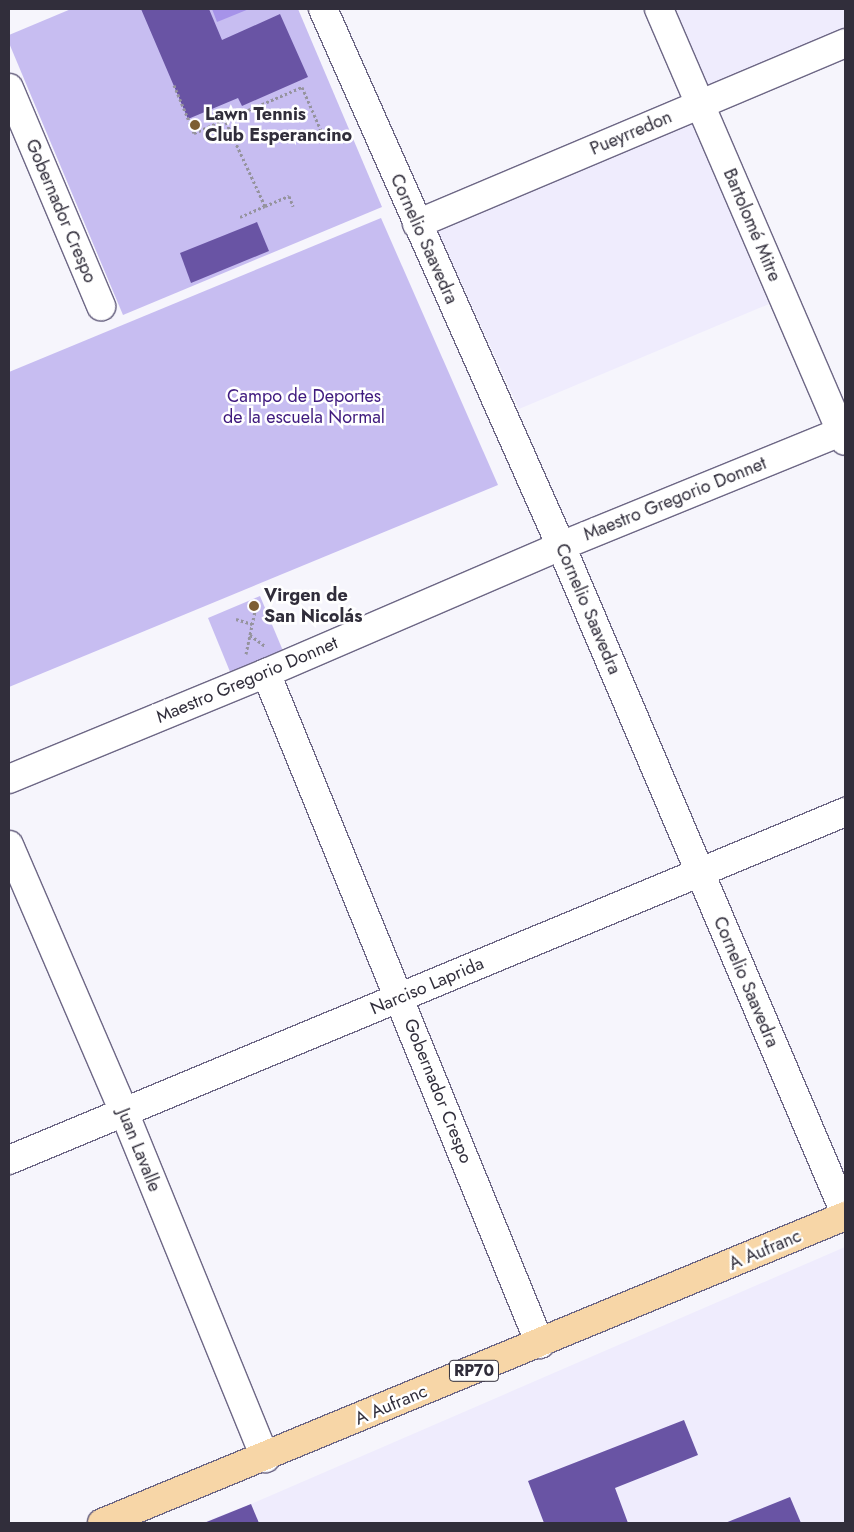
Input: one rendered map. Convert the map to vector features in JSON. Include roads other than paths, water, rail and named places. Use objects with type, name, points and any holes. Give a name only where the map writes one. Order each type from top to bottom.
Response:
[{"type":"main road","name":"A Aufranc","points":[[102,1523],[540,1344],[845,1214]]},
{"type":"street","name":"Cornelio Saavedra","points":[[323,9],[561,546],[845,1214]]},
{"type":"street","name":"Bartolomé Mitre","points":[[659,9],[844,434]]},
{"type":"street","name":"Pueyrredon","points":[[417,224],[699,103],[845,44]]},
{"type":"street","name":"Gobernador Crespo","points":[[9,88],[101,306]]},
{"type":"street","name":"Maestro Gregorio Donnet","points":[[9,779],[266,673],[561,546],[844,434]]},
{"type":"street","name":"Gobernador Crespo","points":[[266,673],[540,1344]]},
{"type":"street","name":"Narciso Laprida","points":[[9,1160],[845,812]]},
{"type":"street","name":"Juan Lavalle","points":[[9,845],[124,1112],[265,1458]]},
{"type":"place","name":"Lawn Tennis Club Esperancino","points":[[195,125]]},
{"type":"place","name":"Virgen de San Nicolás","points":[[254,606]]},
{"type":"park label","name":"Campo de Deportes de la escuela Normal","points":[[304,407]]}]
